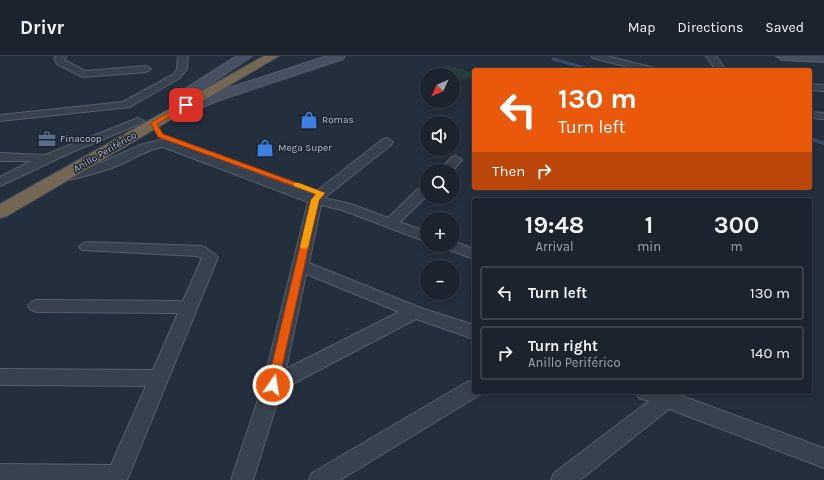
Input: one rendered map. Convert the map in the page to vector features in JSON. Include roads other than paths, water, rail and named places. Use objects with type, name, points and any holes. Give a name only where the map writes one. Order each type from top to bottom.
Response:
[{"type":"highway","name":"Anillo Periférico","points":[[0,199],[154,129],[180,98],[256,56]]},
{"type":"highway","name":"Anillo Periférico","points":[[0,212],[154,129],[273,56]]},
{"type":"street","points":[[61,56],[59,59],[60,62],[82,74],[146,69]]},
{"type":"street","points":[[0,118],[126,105],[177,76],[182,69],[183,56]]},
{"type":"street","points":[[180,98],[246,56]]},
{"type":"street","points":[[0,182],[44,158],[84,141],[154,129],[212,98],[339,56]]},
{"type":"street","points":[[596,56],[643,68]]},
{"type":"street","points":[[711,56],[720,68]]},
{"type":"street","points":[[782,56],[824,58]]},
{"type":"street","points":[[812,87],[824,88]]},
{"type":"street","points":[[812,115],[824,116]]},
{"type":"street","points":[[154,129],[164,144],[318,196],[420,234]]},
{"type":"street","points":[[242,480],[273,385],[300,265],[318,196],[388,142]]},
{"type":"street","points":[[0,157],[44,158]]},
{"type":"street","points":[[452,164],[456,160]]},
{"type":"street","points":[[391,223],[420,195]]},
{"type":"street","points":[[0,474],[116,478],[210,260],[210,257],[205,252],[87,248]]},
{"type":"street","points":[[460,249],[472,253]]},
{"type":"street","points":[[300,265],[414,312],[472,331]]},
{"type":"street","points":[[36,306],[189,307]]},
{"type":"street","points":[[273,385],[414,312]]},
{"type":"street","points":[[0,377],[159,378]]},
{"type":"street","points":[[320,480],[472,389]]},
{"type":"street","points":[[652,394],[824,458]]},
{"type":"street","points":[[562,480],[667,399]]},
{"type":"waterway","points":[[553,59],[585,68]]},
{"type":"waterway","points":[[812,140],[824,143]]},
{"type":"place","name":"Romas","points":[[309,120]]},
{"type":"place","name":"Finacoop","points":[[47,139]]},
{"type":"place","name":"Mega Super","points":[[265,148]]}]
